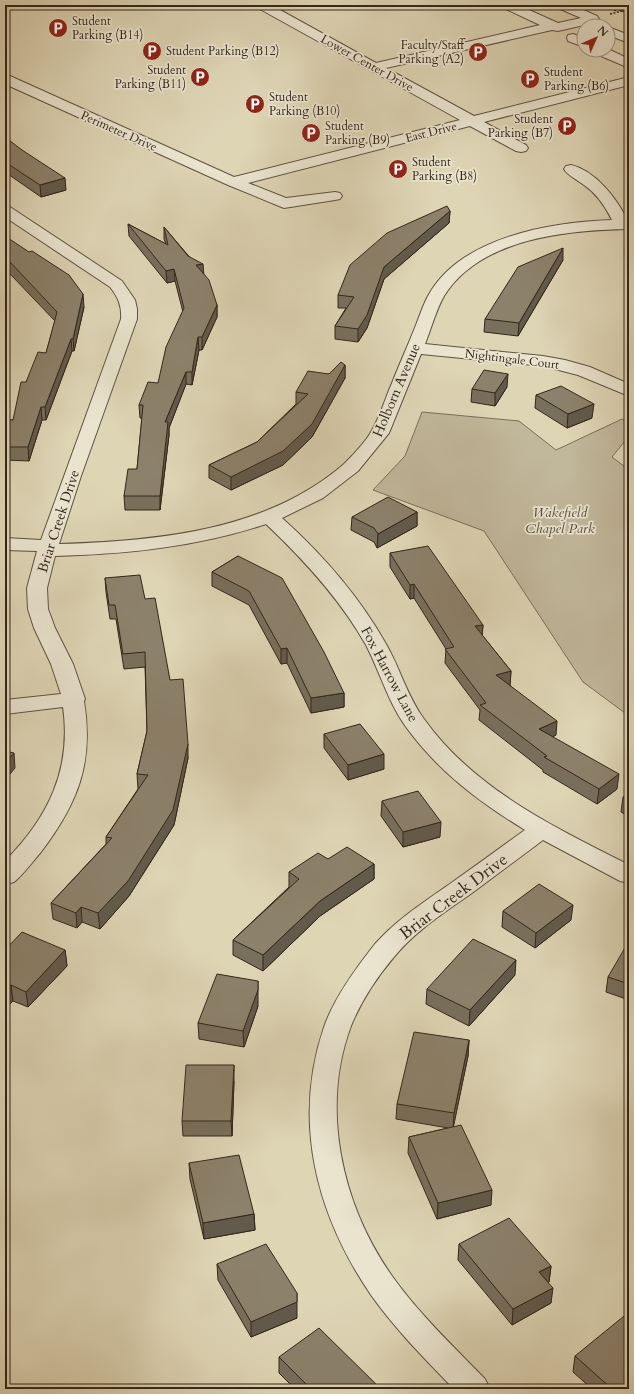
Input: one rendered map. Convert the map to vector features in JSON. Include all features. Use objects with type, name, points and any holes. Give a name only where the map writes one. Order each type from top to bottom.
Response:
[{"type":"street","name":"Lower Center Drive","points":[[262,5],[521,148]]},
{"type":"street","points":[[508,5],[520,14],[552,26],[558,27],[592,19],[562,5]]},
{"type":"street","points":[[374,67],[552,26]]},
{"type":"street","points":[[616,34],[629,39]]},
{"type":"street","points":[[616,58],[629,64]]},
{"type":"street","name":"Perimeter Drive","points":[[5,79],[233,182],[284,203],[335,196]]},
{"type":"street","name":"East Drive","points":[[233,182],[629,81]]},
{"type":"street","points":[[571,170],[600,189],[626,224]]},
{"type":"street","name":"Briar Creek Drive","points":[[5,210],[116,284],[127,300],[130,312],[129,319],[102,395],[64,497],[37,587],[38,608],[43,627],[62,664],[74,699],[78,731],[77,750],[70,781],[58,808],[39,837],[5,876]]},
{"type":"street","name":"Holborn Avenue","points":[[5,544],[94,550],[181,540],[220,531],[269,516],[308,498],[334,482],[370,449],[380,433],[436,296],[442,285],[454,272],[470,261],[510,242],[564,229],[626,224]]},
{"type":"street","name":"Nightingale Court","points":[[414,348],[543,361],[565,365],[584,371],[629,392]]},
{"type":"street","name":"Fox Harrow Lane","points":[[269,516],[298,542],[353,607],[376,645],[396,691],[414,722],[438,751],[470,781],[505,809],[541,830],[629,875]]},
{"type":"street","points":[[5,707],[74,699]]},
{"type":"street","name":"Briar Creek Drive","points":[[474,1389],[405,1315],[371,1270],[351,1232],[332,1183],[323,1140],[321,1103],[327,1062],[339,1022],[359,984],[385,950],[433,907],[541,830]]},
{"type":"path","points":[[614,5],[608,7],[619,12],[622,11]]},
{"type":"green space","name":"Wakefield Chapel Park","points":[[422,412],[519,421],[556,450],[622,419],[629,422],[629,436],[612,457],[629,470],[629,716],[583,682],[484,531],[373,490],[405,456]]},
{"type":"building","points":[[5,137],[65,178],[40,185],[5,162]]},
{"type":"building","points":[[447,206],[450,211],[384,267],[367,315],[358,329],[335,326],[354,297],[338,295],[350,265],[387,233]]},
{"type":"building","points":[[128,224],[168,245],[164,227],[188,256],[203,264],[196,265],[209,280],[217,305],[202,337],[198,337],[192,372],[186,372],[165,422],[168,422],[160,496],[124,496],[128,469],[137,469],[143,405],[139,405],[148,382],[158,383],[166,347],[184,308],[174,269],[166,271]]},
{"type":"building","points":[[5,236],[29,252],[32,251],[69,275],[83,294],[73,339],[71,339],[45,407],[41,407],[28,447],[5,447],[5,420],[13,420],[21,382],[26,382],[38,352],[46,353],[57,312],[11,263],[5,259]]},
{"type":"building","points":[[563,248],[519,323],[485,319],[518,267]]},
{"type":"building","points":[[341,362],[345,365],[312,424],[283,451],[231,477],[209,465],[257,442],[308,394],[296,392],[308,371],[329,374]]},
{"type":"building","points":[[484,370],[508,374],[495,393],[472,389]]},
{"type":"building","points":[[561,386],[594,404],[568,414],[536,395]]},
{"type":"building","points":[[388,497],[417,512],[378,534],[374,528],[352,517]]},
{"type":"building","points":[[428,546],[483,625],[475,626],[511,671],[496,675],[557,721],[539,729],[619,774],[599,789],[544,757],[547,756],[480,705],[486,703],[445,649],[454,647],[414,584],[410,585],[390,553]]},
{"type":"building","points":[[238,556],[282,578],[324,652],[344,693],[311,698],[287,648],[281,649],[249,591],[212,572]]},
{"type":"building","points":[[140,575],[145,599],[155,598],[170,680],[183,679],[188,744],[173,810],[128,881],[98,913],[81,907],[76,913],[51,903],[112,838],[106,837],[148,775],[137,774],[147,731],[145,652],[123,654],[115,605],[109,605],[105,578]]},
{"type":"building","points":[[360,724],[384,754],[348,765],[324,734]]},
{"type":"building","points":[[5,751],[14,753],[5,763]]},
{"type":"building","points":[[418,791],[441,822],[403,832],[382,801]]},
{"type":"building","points":[[629,792],[629,801],[623,797]]},
{"type":"building","points":[[347,847],[374,864],[320,901],[263,955],[233,940],[299,879],[289,872],[318,853],[328,859]]},
{"type":"building","points":[[539,884],[573,905],[536,933],[503,911]]},
{"type":"building","points":[[22,932],[65,950],[26,992],[11,985],[6,991],[5,950]]},
{"type":"building","points":[[473,939],[516,960],[470,1010],[427,989]]},
{"type":"building","points":[[626,946],[629,947],[629,984],[608,977]]},
{"type":"building","points":[[217,974],[258,981],[258,990],[243,1031],[198,1023]]},
{"type":"building","points":[[414,1032],[469,1040],[454,1113],[397,1104]]},
{"type":"building","points":[[186,1065],[234,1065],[231,1121],[182,1121]]},
{"type":"building","points":[[461,1125],[492,1190],[438,1203],[409,1137]]},
{"type":"building","points":[[239,1155],[254,1214],[203,1223],[189,1163]]},
{"type":"building","points":[[509,1218],[551,1266],[539,1272],[553,1288],[513,1309],[459,1244]]},
{"type":"building","points":[[266,1244],[297,1293],[297,1302],[251,1322],[217,1264]]},
{"type":"building","points":[[629,1312],[629,1389],[612,1389],[575,1356]]},
{"type":"building","points":[[319,1328],[380,1388],[379,1389],[311,1389],[279,1357]]},
{"type":"place","name":"Student Parking (B14)","points":[[58,28]]},
{"type":"place","name":"Student Parking (B12)","points":[[152,51]]},
{"type":"place","name":"Faculty/Staff Parking (A2)","points":[[478,52]]},
{"type":"place","name":"Student Parking (B11)","points":[[200,77]]},
{"type":"place","name":"Student Parking (B6)","points":[[530,79]]},
{"type":"place","name":"Student Parking (B10)","points":[[255,104]]},
{"type":"place","name":"Student Parking (B7)","points":[[567,126]]},
{"type":"place","name":"Student Parking (B9)","points":[[311,133]]},
{"type":"place","name":"Student Parking (B8)","points":[[398,169]]}]
